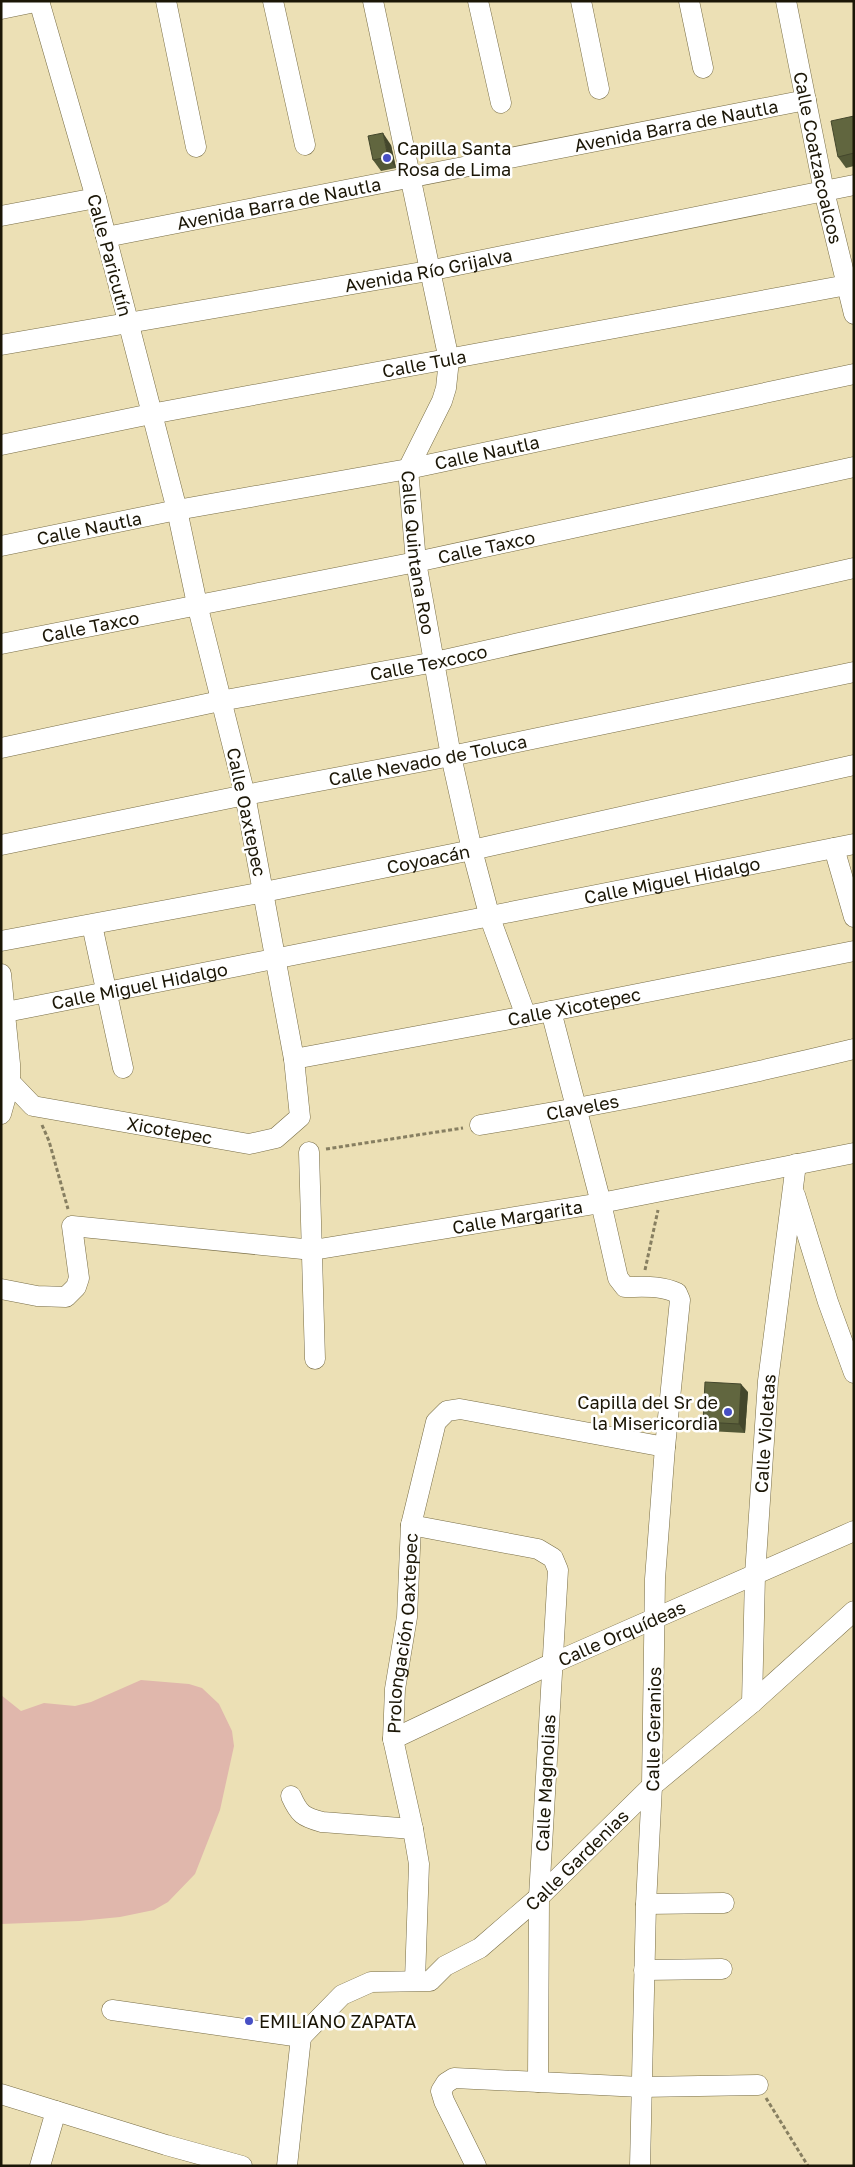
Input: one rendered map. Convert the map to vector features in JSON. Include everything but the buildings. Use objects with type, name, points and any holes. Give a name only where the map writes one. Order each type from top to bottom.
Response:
[{"type":"street","points":[[1,9],[39,1]]},
{"type":"street","name":"Calle Paricutín","points":[[39,1],[96,198],[177,510]]},
{"type":"street","points":[[166,1],[196,147]]},
{"type":"street","points":[[273,1],[304,145]]},
{"type":"street","name":"Calle Quintana Roo","points":[[373,1],[428,271],[449,360],[446,388],[442,401],[408,469],[416,562],[451,756],[472,850],[490,918],[526,1016]]},
{"type":"street","points":[[478,1],[500,103]]},
{"type":"street","points":[[581,1],[598,89]]},
{"type":"street","points":[[689,1],[703,68]]},
{"type":"street","name":"Calle Coatzacoalcos","points":[[786,1],[824,191],[854,314]]},
{"type":"street","name":"Avenida Barra de Nautla","points":[[106,237],[806,100]]},
{"type":"street","name":"Avenida Río Grijalva","points":[[1,346],[428,271],[854,185]]},
{"type":"street","points":[[1,216],[96,198]]},
{"type":"street","name":"Calle Tula","points":[[1,445],[151,414],[847,285]]},
{"type":"street","name":"Calle Nautla","points":[[1,546],[177,510],[408,469],[854,374]]},
{"type":"street","name":"Calle Taxco","points":[[1,644],[416,562],[854,466]]},
{"type":"street","name":"Calle Oaxtepec","points":[[177,510],[220,701],[245,795],[294,1059],[300,1117]]},
{"type":"street","name":"Calle Texcoco","points":[[1,748],[220,701],[435,662],[854,568]]},
{"type":"street","name":"Calle Nevado de Toluca","points":[[1,845],[245,795],[451,756],[854,672]]},
{"type":"street","name":"Coyoacán","points":[[1,941],[264,892],[472,850],[854,765]]},
{"type":"street","name":"Calle Miguel Hidalgo","points":[[6,1012],[275,961],[854,844]]},
{"type":"street","points":[[834,848],[854,917]]},
{"type":"street","points":[[92,924],[123,1068]]},
{"type":"street","name":"Calle Xicotepec","points":[[294,1059],[526,1016],[854,951]]},
{"type":"street","points":[[1,974],[6,1012],[7,1071],[1,1114]]},
{"type":"street","points":[[551,1011],[601,1203],[618,1278],[625,1287],[640,1287]]},
{"type":"street","name":"Claveles","points":[[480,1125],[577,1109],[761,1071],[854,1049]]},
{"type":"street","points":[[7,1071],[33,1106]]},
{"type":"street","name":"Xicotepec","points":[[33,1106],[249,1144],[276,1138],[300,1117]]},
{"type":"street","points":[[309,1152],[316,1359]]},
{"type":"street","name":"Calle Margarita","points":[[72,1226],[313,1250],[601,1203],[854,1153]]},
{"type":"street","name":"Calle Violetas","points":[[752,1703],[754,1575],[768,1381],[796,1164]]},
{"type":"street","points":[[793,1188],[828,1302],[854,1373]]},
{"type":"street","points":[[1,1289],[37,1296],[66,1297],[76,1287],[79,1278],[72,1226]]},
{"type":"street","name":"Calle Geranios","points":[[640,1287],[652,1287],[677,1293],[680,1300],[665,1447],[655,1578],[652,1786],[646,1904],[640,2166]]},
{"type":"street","name":"Prolongación Oaxtepec","points":[[414,1980],[419,1864],[414,1829],[393,1739],[394,1688],[407,1617],[411,1525],[436,1422],[447,1412],[460,1409],[665,1447]]},
{"type":"street","name":"Calle Magnolias","points":[[411,1525],[538,1549],[553,1558],[558,1570],[551,1664],[539,1897],[538,2082]]},
{"type":"street","name":"Calle Orquídeas","points":[[393,1739],[551,1664],[854,1530]]},
{"type":"street","name":"Calle Gardenias","points":[[301,2037],[342,1995],[371,1982],[430,1981],[445,1966],[480,1948],[539,1897],[652,1786],[752,1703],[854,1611]]},
{"type":"street","points":[[291,1796],[297,1811],[309,1819],[322,1822],[414,1829]]},
{"type":"street","points":[[646,1904],[724,1904]]},
{"type":"street","points":[[644,1970],[722,1969]]},
{"type":"street","points":[[112,2010],[301,2037],[287,2166]]},
{"type":"street","points":[[476,2166],[444,2101],[441,2091],[446,2083],[454,2078],[641,2087],[758,2085]]},
{"type":"street","points":[[1,2094],[166,2146],[242,2166]]},
{"type":"street","points":[[40,2166],[56,2110]]},
{"type":"path","points":[[33,1106],[49,1141],[72,1226]]},
{"type":"path","points":[[309,1152],[480,1125]]},
{"type":"path","points":[[640,1287],[663,1191]]},
{"type":"path","points":[[758,2085],[808,2166]]},
{"type":"shaded area","points":[[141,1680],[189,1684],[202,1688],[219,1704],[232,1731],[234,1746],[220,1810],[195,1874],[168,1902],[154,1910],[120,1917],[79,1921],[1,1924],[1,1695],[21,1711],[44,1703],[75,1706],[91,1702]]},
{"type":"place","name":"Capilla Santa Rosa de Lima","points":[[387,158]]},
{"type":"place","name":"Capilla del Sr de la Misericordia","points":[[728,1412]]},
{"type":"place","name":"EMILIANO ZAPATA","points":[[249,2021]]}]
